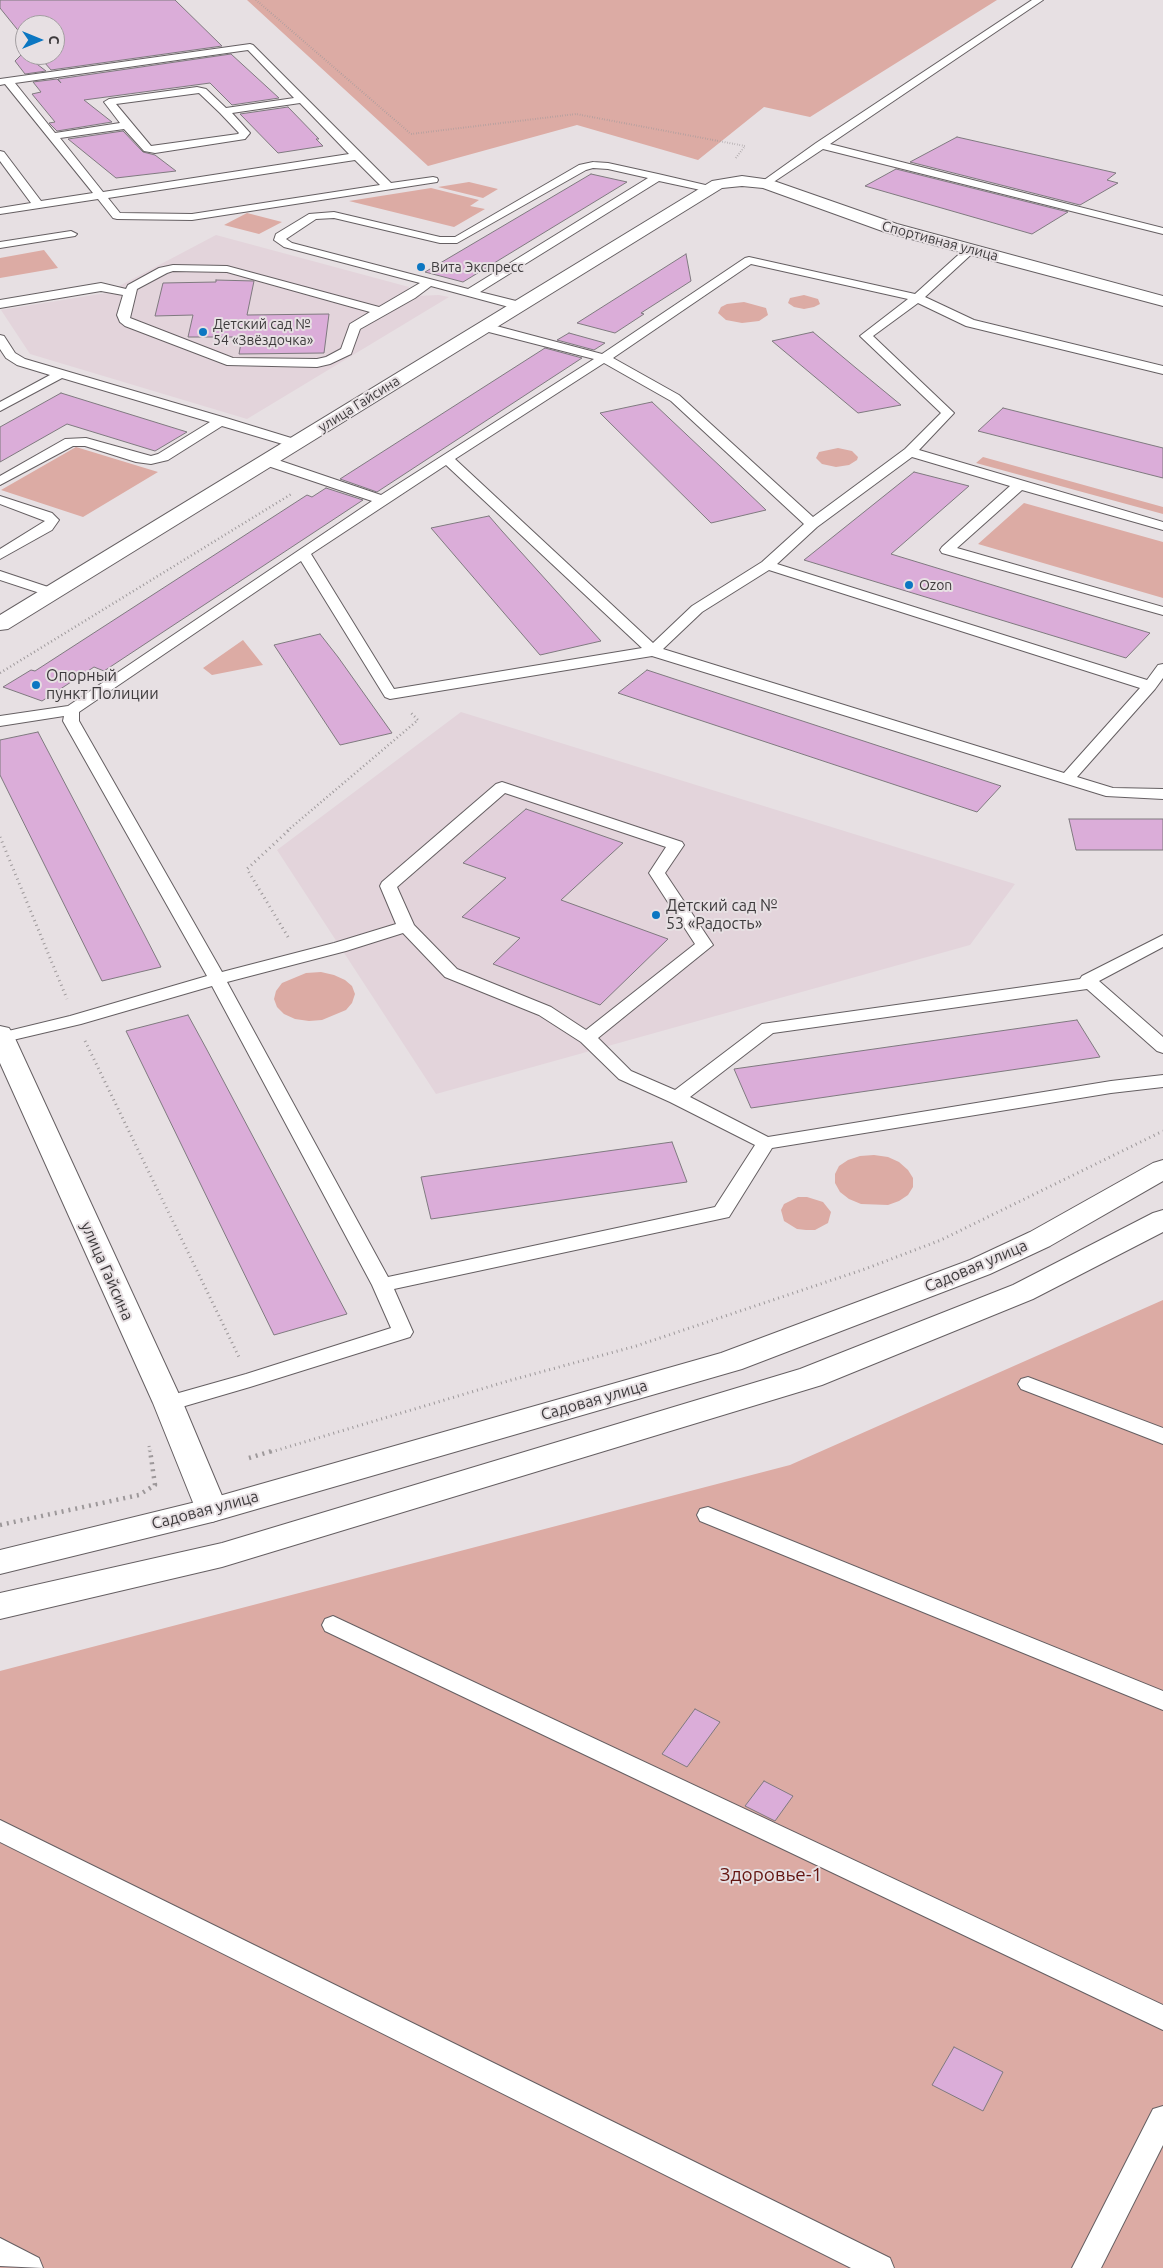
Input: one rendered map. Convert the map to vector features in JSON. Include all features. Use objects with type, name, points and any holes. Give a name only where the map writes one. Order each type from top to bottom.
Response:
[{"type":"street","name":"Спортивная улица","points":[[714,186],[742,181],[765,183],[891,228],[1163,300]]},
{"type":"street","name":"улица Гайсина","points":[[0,624],[714,186]]},
{"type":"street","name":"улица Гайсина","points":[[1,1036],[168,1403],[212,1510]]},
{"type":"street","name":"Садовая улица","points":[[0,1562],[212,1510],[731,1361],[980,1267],[1040,1239],[1163,1169]]},
{"type":"street","points":[[0,1606],[222,1555],[811,1377],[1024,1292],[1163,1220]]},
{"type":"lane","points":[[765,183],[1038,0]]},
{"type":"lane","points":[[4,81],[250,48],[388,187]]},
{"type":"lane","points":[[4,81],[53,136],[118,216],[192,217],[433,180]]},
{"type":"lane","points":[[197,90],[202,91],[224,111],[244,135],[155,150],[148,149],[109,102],[197,90]]},
{"type":"lane","points":[[224,111],[302,100]]},
{"type":"lane","points":[[53,136],[127,125]]},
{"type":"lane","points":[[820,146],[1163,231]]},
{"type":"lane","points":[[0,154],[38,204]]},
{"type":"lane","points":[[0,211],[357,156]]},
{"type":"lane","points":[[520,306],[288,245],[282,242],[280,236],[313,216],[334,215],[440,240],[452,241],[463,238],[588,166],[608,166],[658,177],[714,186]]},
{"type":"lane","points":[[470,293],[658,177]]},
{"type":"lane","points":[[0,245],[71,234]]},
{"type":"lane","points":[[303,553],[390,694],[653,651],[698,609],[767,565],[812,524],[910,452],[948,413],[866,336],[917,298],[971,249]]},
{"type":"lane","points":[[0,721],[72,710],[382,500],[604,358],[749,260],[917,298],[970,323],[1163,370]]},
{"type":"lane","points":[[380,311],[221,268],[166,269],[135,285],[129,293],[123,316],[126,321],[228,361],[239,363],[317,363],[330,360],[348,350],[354,327],[411,295],[429,282]]},
{"type":"lane","points":[[0,304],[101,287],[129,293]]},
{"type":"lane","points":[[485,327],[604,358],[674,398],[812,524]]},
{"type":"lane","points":[[0,340],[10,355],[17,360],[296,444]]},
{"type":"lane","points":[[0,407],[61,374]]},
{"type":"lane","points":[[0,481],[70,442],[86,442],[141,459],[151,460],[163,457],[221,422]]},
{"type":"lane","points":[[910,452],[1163,526]]},
{"type":"lane","points":[[447,458],[653,651],[1112,793],[1163,794]]},
{"type":"lane","points":[[267,461],[382,500]]},
{"type":"lane","points":[[1020,485],[947,550],[1163,611]]},
{"type":"lane","points":[[0,500],[47,516],[52,520],[47,526],[0,555]]},
{"type":"lane","points":[[767,565],[1150,686]]},
{"type":"lane","points":[[0,575],[52,593]]},
{"type":"lane","points":[[1067,779],[1150,686],[1163,668]]},
{"type":"lane","points":[[72,710],[71,721],[217,979],[382,1285],[403,1332],[250,1380],[168,1403]]},
{"type":"lane","points":[[587,1038],[704,945],[658,873],[676,845],[502,787],[388,886],[406,927],[451,973],[544,1011],[587,1038],[624,1075],[677,1098],[766,1142],[1111,1087],[1163,1081]]},
{"type":"lane","points":[[1,1036],[75,1020],[217,979],[340,948],[406,927]]},
{"type":"lane","points":[[1163,940],[1088,980],[1163,1047]]},
{"type":"lane","points":[[677,1098],[768,1028],[1091,983]]},
{"type":"lane","points":[[382,1285],[722,1212],[766,1142]]},
{"type":"lane","points":[[1028,1384],[1163,1436]]},
{"type":"lane","points":[[708,1515],[1163,1701]]},
{"type":"lane","points":[[333,1625],[1163,2018]]},
{"type":"lane","points":[[0,1830],[880,2268]]},
{"type":"lane","points":[[1086,2268],[1163,2118]]},
{"type":"lane","points":[[0,2251],[29,2268]]},
{"type":"path","points":[[256,0],[411,134],[576,114],[745,146],[714,186]]},
{"type":"path","points":[[0,673],[317,478]]},
{"type":"path","points":[[299,957],[247,869],[306,813],[418,720],[390,694]]},
{"type":"path","points":[[0,837],[75,1020],[250,1380]]},
{"type":"path","points":[[249,1458],[508,1381],[636,1346],[865,1270],[941,1240],[1163,1131]]},
{"type":"path","points":[[0,1525],[140,1495],[155,1486],[147,1437]]},
{"type":"shaded area","name":"Детский сад № 54 «Звёздочка»","points":[[216,235],[409,287],[406,293],[417,296],[439,295],[449,297],[247,419],[30,354],[1,310],[106,293]]},
{"type":"shaded area","name":"Детский сад № 53 «Радость»","points":[[461,712],[1015,884],[970,945],[436,1094],[277,850]]},
{"type":"green space","points":[[247,0],[997,0],[810,117],[764,107],[698,160],[577,125],[428,166]]},
{"type":"green space","points":[[469,182],[498,189],[483,198],[438,187]]},
{"type":"green space","points":[[431,188],[479,200],[470,206],[485,209],[454,227],[349,201]]},
{"type":"green space","points":[[247,213],[282,222],[259,234],[224,225]]},
{"type":"green space","points":[[44,250],[58,268],[0,278],[0,258]]},
{"type":"green space","points":[[804,295],[818,299],[820,304],[804,309],[794,307],[788,303],[790,298]]},
{"type":"green space","points":[[744,302],[766,308],[768,315],[759,321],[742,323],[726,320],[718,313],[721,307],[727,304]]},
{"type":"green space","points":[[76,447],[158,472],[83,517],[1,490]]},
{"type":"green space","points":[[838,448],[852,451],[858,457],[857,460],[849,465],[836,467],[822,464],[816,458],[819,452]]},
{"type":"green space","points":[[983,457],[1163,507],[1163,514],[976,463]]},
{"type":"green space","points":[[1024,503],[1163,542],[1163,598],[978,544]]},
{"type":"green space","points":[[243,640],[263,665],[212,675],[203,668]]},
{"type":"green space","points":[[321,972],[334,975],[352,986],[355,994],[352,1003],[346,1010],[322,1020],[309,1021],[295,1019],[284,1014],[277,1007],[274,999],[276,991],[282,983],[306,973]]},
{"type":"green space","points":[[860,1156],[888,1157],[899,1162],[908,1170],[913,1178],[913,1187],[908,1195],[888,1205],[861,1204],[849,1199],[840,1192],[835,1183],[835,1174],[839,1166],[848,1160]]},
{"type":"green space","points":[[798,1197],[807,1197],[823,1202],[831,1212],[828,1223],[815,1230],[806,1230],[797,1229],[784,1221],[781,1210],[784,1204]]},
{"type":"green space","name":"Здоровье-1","points":[[1163,1300],[1163,2268],[0,2268],[0,1671],[790,1465]]},
{"type":"building","points":[[0,0],[175,0],[222,46],[51,70],[47,65],[65,65],[65,15],[15,15],[15,27],[0,8]]},
{"type":"building","points":[[231,54],[279,98],[232,105],[210,83],[84,100],[112,122],[57,131],[49,123],[55,122],[32,94],[41,92],[33,82],[57,79],[61,83],[58,79]]},
{"type":"building","points":[[18,65],[38,65],[46,71],[25,74]]},
{"type":"building","points":[[288,107],[319,139],[316,139],[323,146],[278,153],[240,114]]},
{"type":"building","points":[[123,131],[143,152],[155,155],[176,171],[116,178],[68,139]]},
{"type":"building","points":[[957,137],[1116,173],[1107,180],[1118,183],[1080,205],[910,162]]},
{"type":"building","points":[[896,169],[1068,212],[1032,234],[865,186]]},
{"type":"building","points":[[591,174],[627,182],[463,282],[425,272]]},
{"type":"building","points":[[686,254],[691,281],[641,313],[644,314],[615,333],[577,323]]},
{"type":"building","points":[[216,280],[254,281],[247,315],[329,314],[324,353],[239,354],[242,337],[188,337],[193,315],[155,316],[163,283],[216,282]]},
{"type":"building","points":[[813,332],[901,405],[858,413],[772,341]]},
{"type":"building","points":[[569,333],[605,343],[594,350],[557,340]]},
{"type":"building","points":[[545,348],[582,358],[377,492],[340,479]]},
{"type":"building","points":[[61,393],[187,432],[155,451],[67,424],[0,462],[0,427]]},
{"type":"building","points":[[652,402],[766,510],[711,523],[600,413]]},
{"type":"building","points":[[1003,408],[1163,448],[1163,478],[978,431]]},
{"type":"building","points":[[914,472],[969,486],[891,554],[1150,633],[1126,658],[804,560]]},
{"type":"building","points":[[326,488],[363,500],[104,671],[94,667],[42,701],[3,687],[31,670],[35,671],[307,495],[312,497]]},
{"type":"building","points":[[489,516],[601,641],[540,655],[431,528]]},
{"type":"building","points":[[320,634],[392,733],[340,745],[274,645]]},
{"type":"building","points":[[647,670],[1001,786],[977,812],[618,693]]},
{"type":"building","points":[[38,732],[161,967],[102,981],[0,775],[0,740]]},
{"type":"building","points":[[526,809],[623,843],[561,900],[668,939],[600,1005],[493,964],[520,938],[462,917],[506,878],[463,863]]},
{"type":"building","points":[[1069,819],[1163,819],[1163,850],[1076,850]]},
{"type":"building","points":[[188,1015],[347,1314],[274,1335],[126,1031]]},
{"type":"building","points":[[1077,1020],[1100,1057],[751,1108],[734,1069]]},
{"type":"building","points":[[672,1142],[687,1182],[431,1219],[421,1177]]},
{"type":"building","points":[[695,1709],[720,1722],[687,1767],[662,1754]]},
{"type":"building","points":[[764,1781],[793,1796],[775,1821],[745,1806]]},
{"type":"building","points":[[954,2047],[1003,2072],[983,2111],[932,2085]]},
{"type":"place","name":"Вита Экспресс","points":[[421,267]]},
{"type":"place","name":"Детский сад № 54 «Звёздочка»","points":[[203,332]]},
{"type":"place","name":"Ozon","points":[[909,585]]},
{"type":"place","name":"Опорный пункт Полиции","points":[[36,685]]},
{"type":"place","name":"Детский сад № 53 «Радость»","points":[[656,915]]}]
